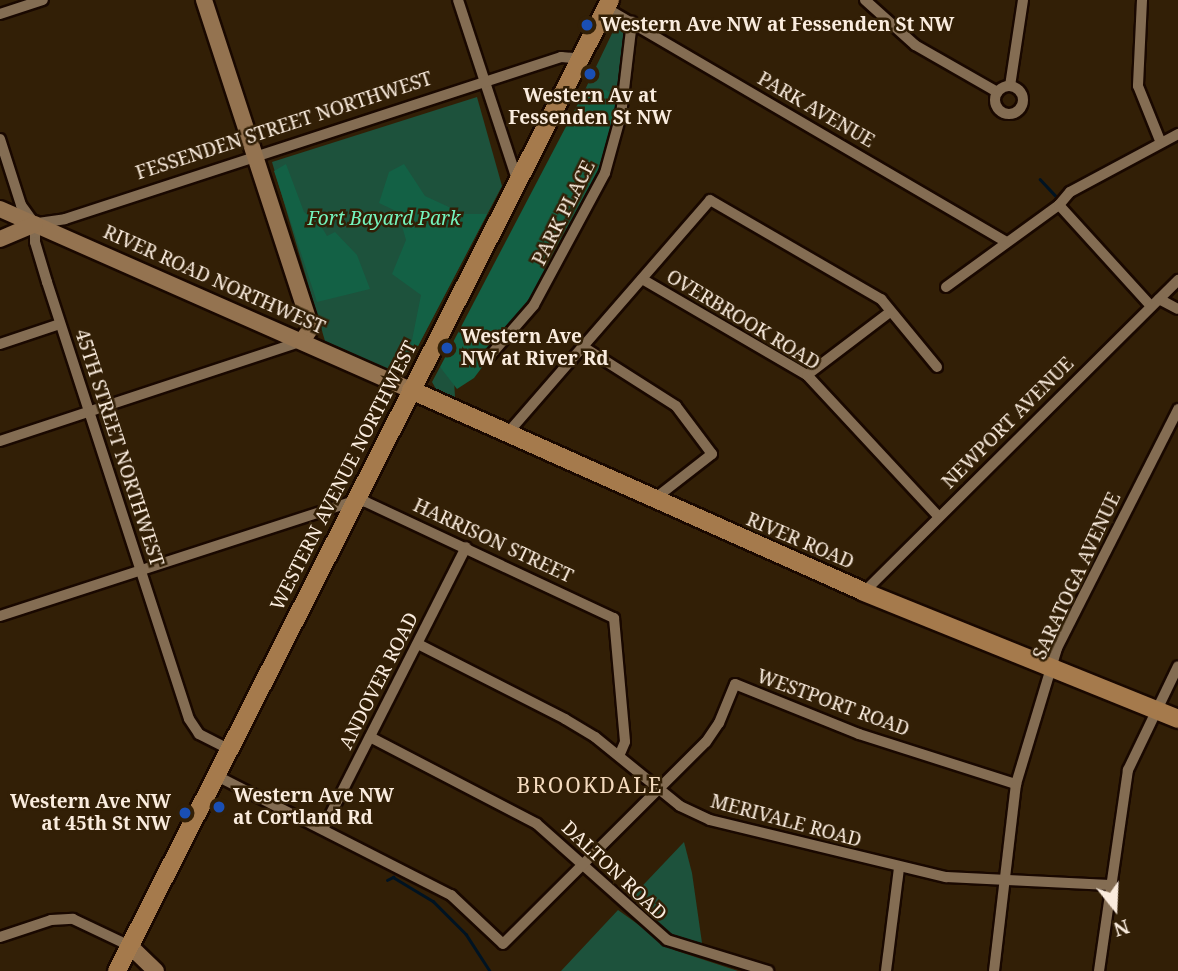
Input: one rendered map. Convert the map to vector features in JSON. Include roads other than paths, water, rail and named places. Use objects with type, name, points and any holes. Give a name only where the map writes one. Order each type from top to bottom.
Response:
[{"type":"main road","points":[[205,0],[312,328],[302,341]]},
{"type":"main road","name":"WESTERN AVENUE NORTHWEST","points":[[117,971],[608,4]]},
{"type":"main road","name":"RIVER ROAD NORTHWEST","points":[[0,209],[411,390]]},
{"type":"main road","name":"FESSENDEN STREET NORTHWEST","points":[[0,239],[35,224]]},
{"type":"main road","name":"RIVER ROAD","points":[[411,390],[506,435],[864,592],[1178,719]]},
{"type":"main road","points":[[130,946],[156,971]]},
{"type":"street","points":[[0,14],[43,0]]},
{"type":"street","points":[[458,0],[517,182]]},
{"type":"street","points":[[866,0],[915,45],[997,92]]},
{"type":"street","points":[[1010,86],[1023,0]]},
{"type":"street","points":[[1142,0],[1138,86],[1161,143]]},
{"type":"street","name":"PARK AVENUE","points":[[608,4],[632,22],[1007,242]]},
{"type":"street","name":"PARK PLACE","points":[[488,358],[534,305],[606,173],[621,115],[632,22]]},
{"type":"street","name":"FESSENDEN STREET NORTHWEST","points":[[35,224],[65,219],[561,57],[582,59]]},
{"type":"street","points":[[997,92],[999,110],[1014,113],[1023,99],[1010,86]]},
{"type":"street","points":[[997,92],[1010,86]]},
{"type":"street","points":[[946,287],[1059,205],[1078,187],[1178,134]]},
{"type":"street","name":"45TH STREET NORTHWEST","points":[[0,139],[21,205],[35,224],[35,242],[60,324],[189,719],[199,734],[230,750]]},
{"type":"street","points":[[506,435],[585,348],[710,200],[881,299],[937,367]]},
{"type":"street","points":[[1059,205],[1155,303],[1178,309]]},
{"type":"street","name":"OVERBROOK ROAD","points":[[642,279],[807,376],[938,516]]},
{"type":"street","name":"NEWPORT AVENUE","points":[[864,592],[1178,280]]},
{"type":"street","points":[[807,376],[890,312]]},
{"type":"street","points":[[0,344],[60,324]]},
{"type":"street","points":[[0,441],[302,341]]},
{"type":"street","points":[[585,348],[676,406],[712,454],[653,500]]},
{"type":"street","name":"SARATOGA AVENUE","points":[[994,971],[1016,784],[1052,668],[1178,409]]},
{"type":"street","points":[[0,616],[356,500]]},
{"type":"street","name":"HARRISON STREET","points":[[356,500],[466,547],[614,618],[625,742],[619,756]]},
{"type":"street","name":"ANDOVER ROAD","points":[[323,830],[466,547]]},
{"type":"street","name":"MERIVALE ROAD","points":[[418,644],[565,719],[619,756],[680,806],[710,820],[899,868],[1004,880],[1110,886]]},
{"type":"street","points":[[1099,971],[1126,778],[1178,666]]},
{"type":"street","name":"WESTPORT ROAD","points":[[323,830],[451,895],[503,944],[659,790],[719,723],[735,684],[859,734],[1016,784]]},
{"type":"street","name":"DALTON ROAD","points":[[370,737],[522,815],[667,940],[768,971]]},
{"type":"street","points":[[217,776],[323,830]]},
{"type":"street","points":[[886,971],[899,868]]},
{"type":"street","points":[[0,937],[51,920],[73,919],[130,946]]},
{"type":"waterway","points":[[1040,179],[1056,196]]},
{"type":"waterway","points":[[387,880],[393,877],[433,901],[466,934],[490,971]]},
{"type":"place","name":"Western Ave NW at Fessenden St NW","points":[[587,25]]},
{"type":"place","name":"Western Av at Fessenden St NW","points":[[590,74]]},
{"type":"place","name":"Western Ave NW at River Rd","points":[[447,348]]},
{"type":"place","name":"Western Ave NW at Cortland Rd","points":[[219,807]]},
{"type":"place","name":"Western Ave NW at 45th St NW","points":[[185,813]]},
{"type":"district","name":"BROOKDALE","points":[[590,785]]},
{"type":"park label","name":"Fort Bayard Park","points":[[384,219]]}]
